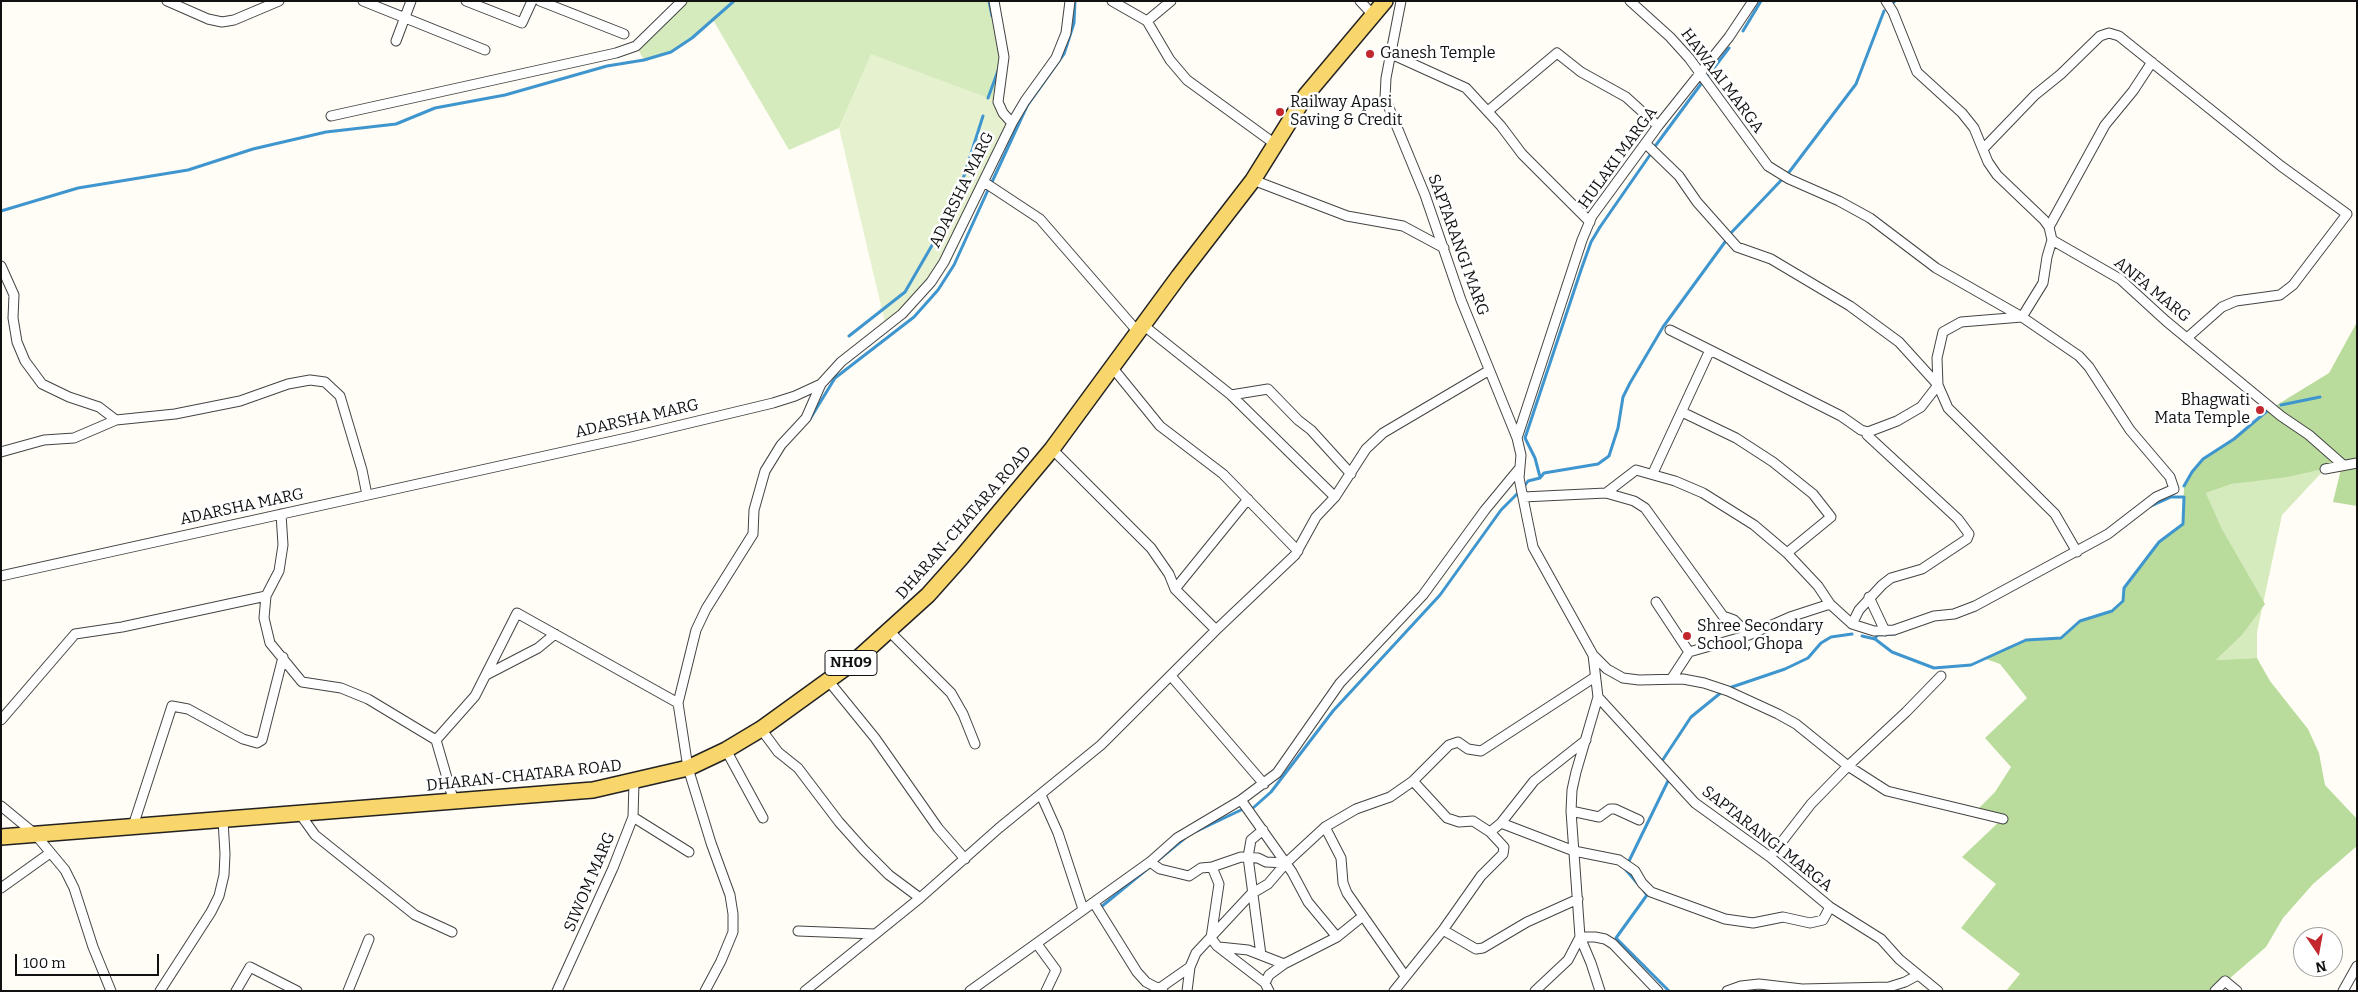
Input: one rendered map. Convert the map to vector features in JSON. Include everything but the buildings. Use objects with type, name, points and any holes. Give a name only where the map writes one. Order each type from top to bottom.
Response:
[{"type":"main road","name":"DHARAN-CHATARA ROAD","points":[[35,834],[593,790],[688,768],[726,750],[761,729],[827,679],[855,661],[890,631],[958,562],[1052,449],[1140,328],[1253,180],[1306,95],[1385,1]]},
{"type":"main road","name":"NH09","points":[[1,837],[35,834]]},
{"type":"street","points":[[167,1],[222,22],[234,20],[279,1]]},
{"type":"street","points":[[363,1],[485,50]]},
{"type":"street","points":[[396,41],[411,1]]},
{"type":"street","points":[[466,1],[522,23],[532,1]]},
{"type":"street","points":[[540,1],[624,34]]},
{"type":"street","points":[[332,116],[616,53],[636,46],[682,1]]},
{"type":"street","points":[[994,1],[1004,57],[998,102],[1003,113],[1012,123]]},
{"type":"street","name":"ADARSHA MARG","points":[[1,576],[773,404],[821,384],[841,362],[902,314],[917,299],[944,262],[1012,123],[1056,58],[1066,33],[1070,1]]},
{"type":"street","points":[[1112,1],[1147,21],[1170,60],[1187,80],[1275,144]]},
{"type":"street","points":[[1147,21],[1171,1]]},
{"type":"street","points":[[1360,1],[1373,15]]},
{"type":"street","name":"SAPTARANGI MARG","points":[[1401,1],[1385,98],[1425,195],[1488,371],[1517,438],[1521,455],[1518,474],[1522,494]]},
{"type":"street","name":"HAWAAI MARGA","points":[[1630,1],[1670,36],[1689,58],[1768,166],[1788,179],[1839,201],[1870,218],[1936,268],[2022,317],[2078,356],[2090,367],[2130,430],[2170,477],[2174,489],[2156,497],[2108,534],[2077,552]]},
{"type":"street","name":"HULAKI MARGA","points":[[1517,438],[1590,222],[1658,126],[1700,75],[1753,1]]},
{"type":"street","points":[[1606,492],[1636,470],[1653,474],[1703,493],[1730,508],[1787,553],[1813,580],[1830,604],[1860,629],[1885,631],[1934,616],[1954,614],[1975,606],[2032,573],[2077,552],[2055,514],[1948,408],[1938,384],[1936,358],[1943,332],[1961,322],[2022,317],[2043,283],[2047,256],[2052,240],[2049,227],[1997,175],[1974,128],[1962,113],[1917,72],[1893,12],[1886,1]]},
{"type":"street","points":[[1983,149],[2035,95],[2061,74],[2100,36],[2109,33],[2119,36],[2280,166],[2347,214],[2298,278],[2280,295],[2236,301],[2222,307],[2187,338]]},
{"type":"street","points":[[1488,112],[1557,53],[1581,72],[1626,98],[1658,126]]},
{"type":"street","points":[[1391,54],[1466,88],[1522,154],[1590,222]]},
{"type":"street","points":[[2049,227],[2105,125],[2133,91],[2152,62]]},
{"type":"street","points":[[1646,144],[1679,176],[1696,202],[1737,247],[1772,259],[1850,306],[1899,342],[1938,384]]},
{"type":"street","points":[[1253,180],[1346,216],[1403,226],[1444,248]]},
{"type":"street","points":[[984,182],[1040,219],[1140,328],[1231,395],[1335,497]]},
{"type":"street","name":"ANFA MARG","points":[[2052,240],[2120,279],[2187,338],[2342,464]]},
{"type":"street","points":[[1,266],[14,295],[13,318],[17,342],[25,361],[42,384],[99,406],[116,420]]},
{"type":"street","points":[[1670,330],[1868,432],[1897,421],[1921,407],[1938,384]]},
{"type":"street","points":[[1653,474],[1710,350]]},
{"type":"street","points":[[1112,367],[1136,394],[1160,426],[1223,474],[1298,551]]},
{"type":"street","points":[[805,991],[920,898],[1101,745],[1298,551],[1316,517],[1335,497],[1366,449],[1383,432],[1488,371]]},
{"type":"street","points":[[1,452],[44,440],[74,438],[116,420],[175,414],[240,402],[288,384],[310,380],[326,382],[340,396],[360,461],[367,495]]},
{"type":"street","points":[[704,990],[721,961],[733,932],[733,914],[730,895],[711,843],[688,768],[678,703],[696,630],[706,610],[753,534],[754,510],[765,471],[781,446],[806,418],[821,384]]},
{"type":"street","points":[[1231,395],[1268,390],[1298,420],[1311,430],[1351,474]]},
{"type":"street","points":[[1682,412],[1736,438],[1772,462],[1813,494],[1831,516],[1787,553]]},
{"type":"street","points":[[1852,624],[1869,597],[1892,578],[1922,569],[1968,539],[1968,534],[1958,519],[1867,435],[1868,432]]},
{"type":"street","points":[[1052,449],[1151,548],[1169,574],[1175,589],[1216,630]]},
{"type":"street","points":[[2325,469],[2342,464],[2357,463]]},
{"type":"street","points":[[970,991],[1150,862],[1177,838],[1240,800],[1277,773],[1340,683],[1384,639],[1423,595],[1485,510],[1518,474]]},
{"type":"street","points":[[1748,635],[1734,620],[1723,616],[1645,508],[1634,501],[1606,492],[1522,494],[1533,547],[1594,655],[1607,669],[1623,678],[1639,680],[1672,678],[1724,689],[1796,724],[1848,766],[1887,791],[2003,819]]},
{"type":"street","points":[[1175,589],[1248,498]]},
{"type":"street","points":[[281,514],[282,545],[279,571],[266,596],[264,618],[270,643],[283,656],[302,682],[341,688],[368,700],[436,740],[454,802]]},
{"type":"street","points":[[1,720],[75,634],[122,627],[266,596]]},
{"type":"street","points":[[1869,597],[1885,631]]},
{"type":"street","points":[[1656,602],[1689,652]]},
{"type":"street","points":[[1672,678],[1689,652],[1748,635],[1790,617],[1830,604]]},
{"type":"street","points":[[436,740],[460,710],[475,696],[517,613],[678,703]]},
{"type":"street","points":[[890,631],[951,693],[963,714],[975,744]]},
{"type":"street","points":[[486,675],[538,648],[555,634]]},
{"type":"street","points":[[1594,655],[1594,676],[1598,697],[1572,790],[1571,811],[1580,937],[1600,991]]},
{"type":"street","points":[[134,826],[172,706],[188,709],[243,739],[257,743],[262,740],[283,656]]},
{"type":"street","points":[[1171,676],[1264,784]]},
{"type":"street","points":[[1187,991],[1190,967],[1196,953],[1252,894],[1268,884],[1286,863],[1325,827],[1356,809],[1390,797],[1413,781],[1449,745],[1458,742],[1468,749],[1481,751],[1594,676]]},
{"type":"street","points":[[1770,857],[1812,804],[1848,766],[1906,712],[1941,676]]},
{"type":"street","points":[[827,679],[875,738],[938,828],[965,859]]},
{"type":"street","name":"SAPTARANGI MARGA","points":[[1598,697],[1695,803],[1770,857],[1830,907],[1881,938],[1899,959],[1938,991]]},
{"type":"street","points":[[761,729],[778,752],[798,768],[864,850],[889,875],[920,898]]},
{"type":"street","points":[[1490,832],[1501,823],[1534,781],[1586,740]]},
{"type":"street","points":[[726,750],[763,818]]},
{"type":"street","points":[[1394,991],[1443,930],[1481,876],[1503,854],[1504,847],[1490,832],[1473,821],[1459,822],[1447,818],[1413,781]]},
{"type":"street","name":"SIWOM MARG","points":[[557,991],[613,868],[633,817],[634,782]]},
{"type":"street","points":[[1041,795],[1058,833],[1083,909]]},
{"type":"street","points":[[1240,800],[1286,863],[1308,902],[1337,937]]},
{"type":"street","points":[[1,806],[35,834],[65,870],[74,888],[93,947],[111,991]]},
{"type":"street","points":[[1571,811],[1599,817],[1610,809],[1615,809],[1639,820]]},
{"type":"street","points":[[300,814],[315,835],[415,915],[452,932]]},
{"type":"street","points":[[633,817],[689,852]]},
{"type":"street","points":[[160,991],[211,912],[218,896],[224,875],[223,820]]},
{"type":"street","points":[[1501,823],[1574,851],[1619,860],[1629,865],[1651,892],[1725,919],[1753,923],[1783,917],[1810,923],[1822,920],[1830,907]]},
{"type":"street","points":[[1325,827],[1341,858],[1343,883],[1347,893],[1405,976]]},
{"type":"street","points":[[1261,955],[1248,858],[1251,840],[1263,830]]},
{"type":"street","points":[[1,888],[50,853]]},
{"type":"street","points":[[1150,862],[1160,869],[1189,876],[1202,868],[1212,867],[1241,858],[1258,858],[1266,862],[1286,863]]},
{"type":"street","points":[[1212,867],[1219,884],[1211,938],[1267,987]]},
{"type":"street","points":[[1443,930],[1476,949],[1483,948],[1527,922],[1578,899]]},
{"type":"street","points":[[1094,903],[1137,972],[1146,982],[1161,989],[1190,967]]},
{"type":"street","points":[[1267,987],[1269,974],[1284,964],[1337,937],[1363,916]]},
{"type":"street","points":[[798,931],[875,934]]},
{"type":"street","points":[[1535,991],[1568,960],[1580,937]]},
{"type":"street","points":[[1580,937],[1605,939],[1614,944],[1658,991]]},
{"type":"street","points":[[348,991],[369,939]]},
{"type":"street","points":[[1037,944],[1056,970],[1046,991]]},
{"type":"street","points":[[1218,946],[1248,950],[1284,964]]},
{"type":"street","points":[[2343,991],[2357,966]]},
{"type":"street","points":[[236,991],[250,967],[297,991]]},
{"type":"street","points":[[1727,991],[1741,986],[1759,984],[1802,988],[1889,987],[1918,975]]},
{"type":"street","points":[[2215,991],[2225,980],[2237,991]]},
{"type":"green space","points":[[682,1],[994,1],[1004,57],[998,102],[871,55],[839,128],[789,150],[713,20],[671,52],[644,60],[636,46]]},
{"type":"green space","points":[[871,54],[998,102],[1012,123],[944,262],[886,327],[839,128]]},
{"type":"green space","points":[[2357,322],[2357,506],[2333,502],[2342,465],[2287,477],[2232,484],[2206,493],[2223,531],[2265,604],[2241,636],[2216,660],[2257,658],[2270,681],[2308,729],[2319,753],[2325,785],[2357,819],[2357,846],[2313,884],[2283,918],[2266,947],[2215,991],[2006,991],[2020,974],[1961,928],[1996,884],[1962,857],[2002,819],[1976,811],[1995,792],[2011,767],[1985,738],[2027,698],[2000,664],[1986,659],[2007,647],[2026,640],[2061,638],[2080,621],[2112,611],[2123,601],[2124,588],[2159,542],[2183,524],[2184,486],[2192,472],[2203,459],[2234,439],[2267,411],[2329,373]]},
{"type":"green space","points":[[2325,469],[2282,515],[2257,632],[2257,658],[2216,660],[2241,636],[2223,531],[2206,493],[2232,484]]},
{"type":"waterway","points":[[1,211],[78,188],[188,170],[253,149],[326,132],[396,124],[435,108],[505,95],[607,66],[644,60],[671,52],[692,38],[734,1]]},
{"type":"waterway","points":[[989,1],[992,16]]},
{"type":"waterway","points":[[992,182],[1027,106],[1064,54],[1074,23],[1075,1]]},
{"type":"waterway","points":[[1743,31],[1761,1]]},
{"type":"waterway","points":[[1730,234],[1790,171],[1856,84],[1884,11]]},
{"type":"waterway","points":[[1707,77],[1729,48]]},
{"type":"waterway","points":[[988,98],[999,68]]},
{"type":"waterway","points":[[1656,145],[1701,84]]},
{"type":"waterway","points":[[849,336],[905,292],[949,216],[983,116]]},
{"type":"waterway","points":[[1540,477],[1535,458],[1525,438],[1581,270],[1591,242],[1600,227],[1652,152]]},
{"type":"waterway","points":[[810,419],[835,378],[914,317],[938,290],[954,265],[988,190]]},
{"type":"waterway","points":[[1523,488],[1528,481],[1540,478],[1544,473],[1598,464],[1609,456],[1618,428],[1623,397],[1630,383],[1663,327],[1725,242]]},
{"type":"waterway","points":[[2281,405],[2320,397]]},
{"type":"waterway","points":[[2184,486],[2192,472],[2203,459],[2234,439],[2267,411]]},
{"type":"waterway","points":[[1253,808],[1271,792],[1333,711],[1440,595],[1501,510],[1519,492]]},
{"type":"waterway","points":[[1862,636],[1875,639],[1892,652],[1934,668],[1971,665],[2026,640],[2061,638],[2080,621],[2112,611],[2123,601],[2124,588],[2159,542],[2183,524],[2184,497],[2171,497],[2149,507]]},
{"type":"waterway","points":[[1729,688],[1785,669],[1808,658],[1821,643],[1831,637],[1852,634]]},
{"type":"waterway","points":[[1875,639],[1877,635],[1895,634]]},
{"type":"waterway","points":[[1662,761],[1691,717],[1723,691]]},
{"type":"waterway","points":[[1629,861],[1668,781]]},
{"type":"waterway","points":[[1197,831],[1243,809]]},
{"type":"waterway","points":[[1101,907],[1185,838]]},
{"type":"waterway","points":[[1626,870],[1638,884]]},
{"type":"waterway","points":[[1644,891],[1647,895],[1616,938],[1669,991]]},
{"type":"place","name":"Ganesh Temple","points":[[1370,54]]},
{"type":"place","name":"Railway Apasi Saving & Credit","points":[[1280,112]]},
{"type":"place","name":"Bhagwati Mata Temple","points":[[2260,410]]},
{"type":"place","name":"Shree Secondary School, Ghopa","points":[[1687,636]]}]
